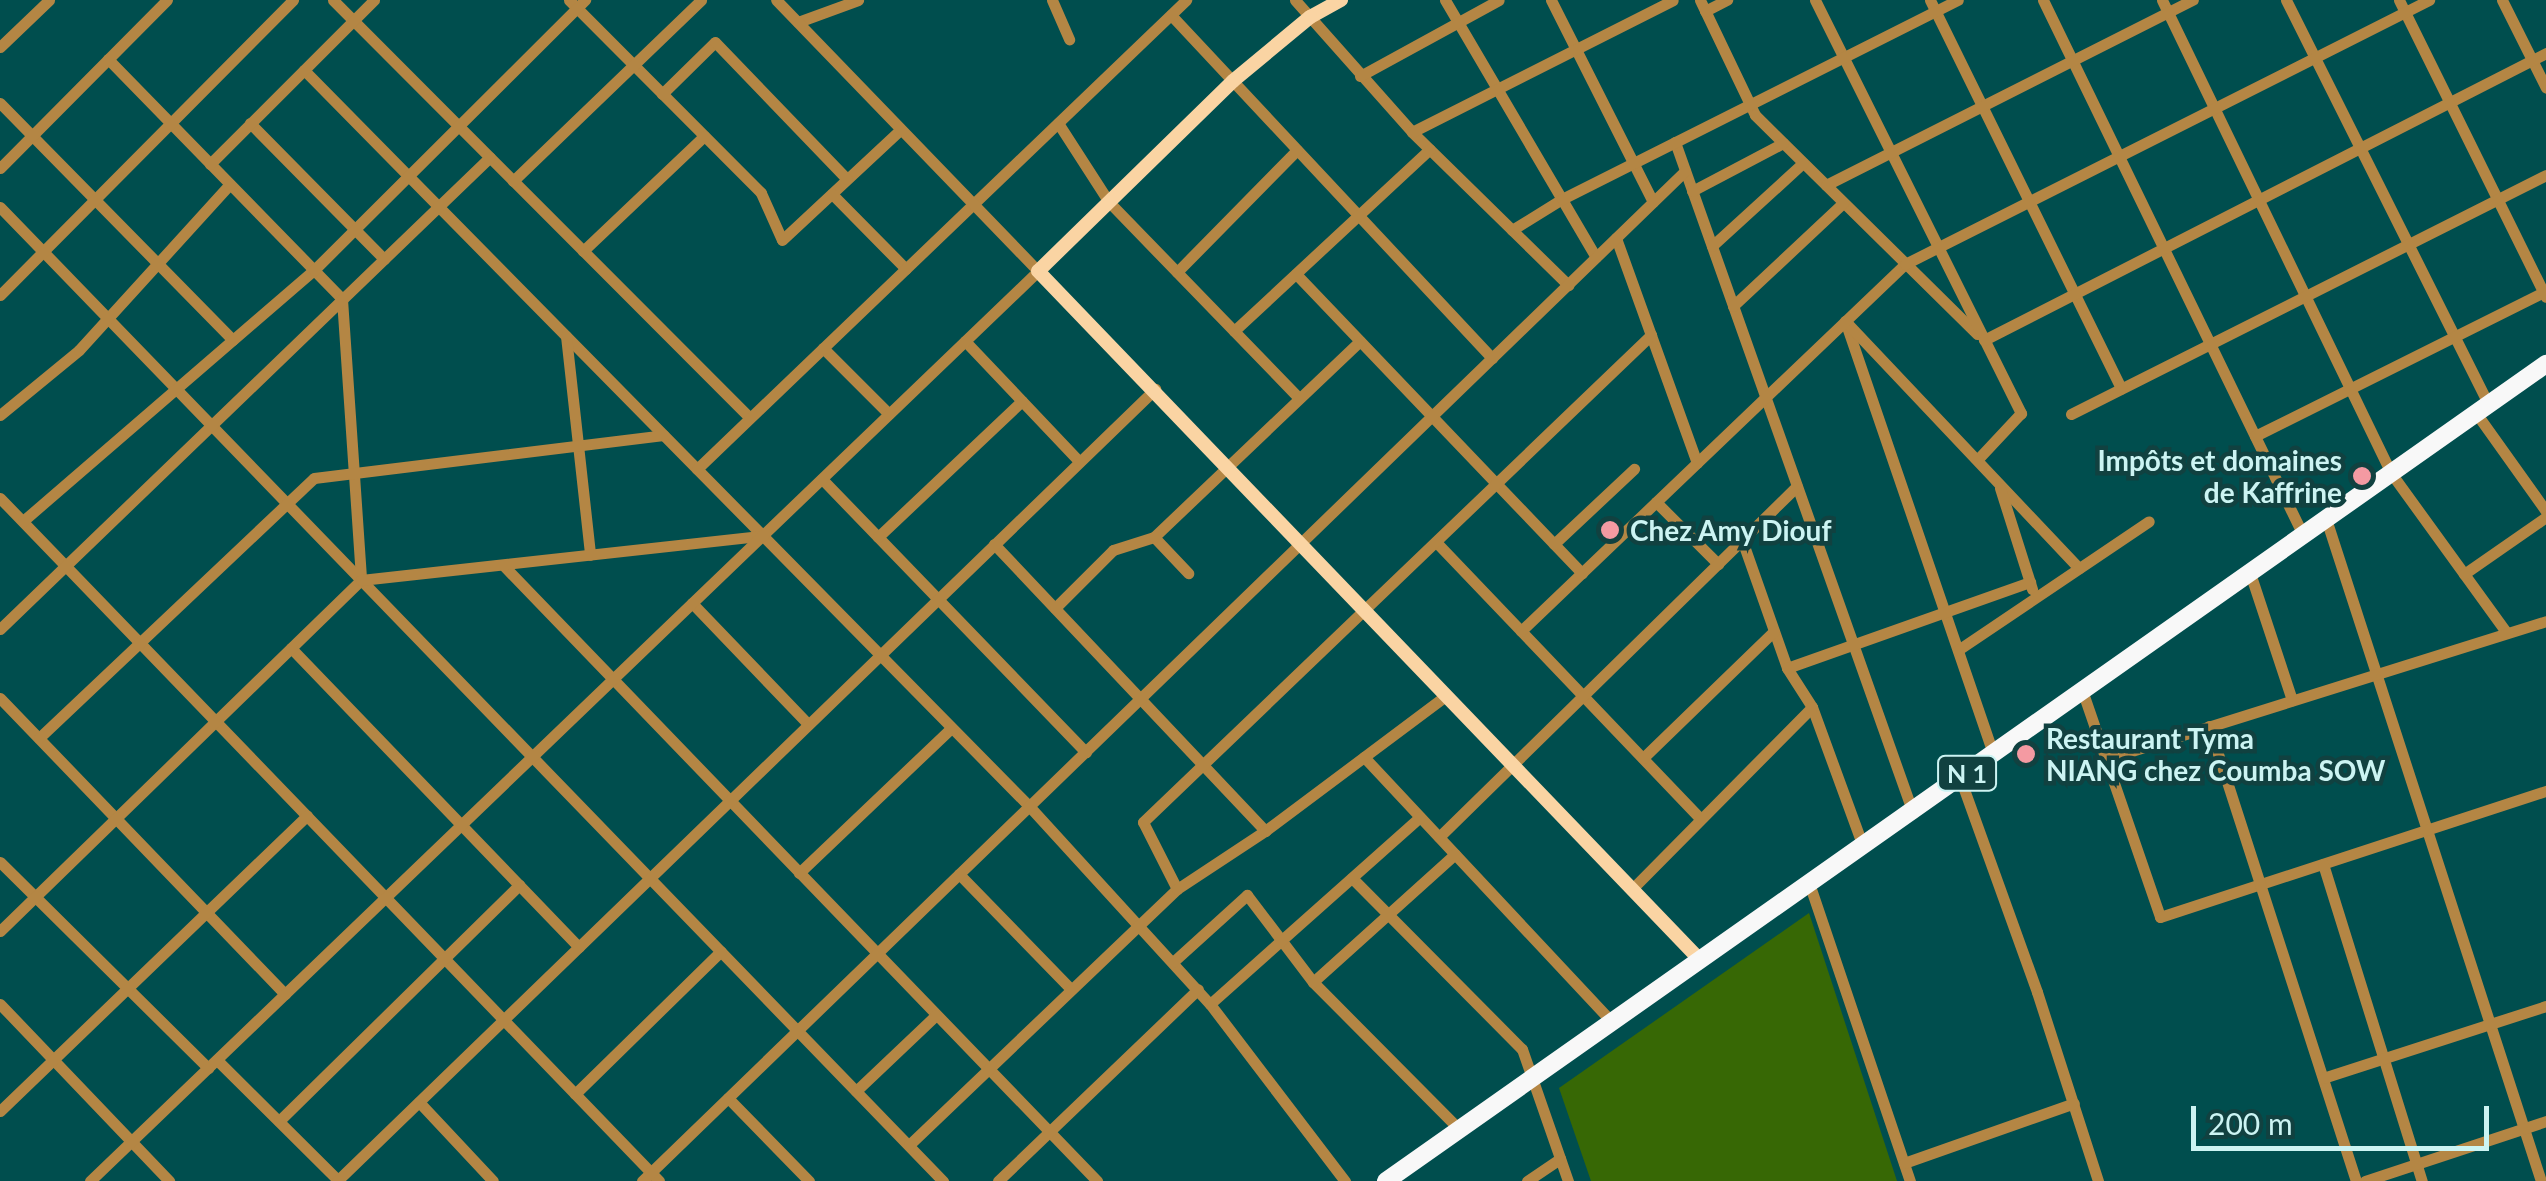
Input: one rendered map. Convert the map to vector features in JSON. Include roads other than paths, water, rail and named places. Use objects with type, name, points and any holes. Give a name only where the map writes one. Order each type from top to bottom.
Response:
[{"type":"highway","name":"N 1","points":[[1386,1181],[2546,364]]},
{"type":"main road","points":[[1342,0],[1310,17],[1232,81],[1038,271],[1700,960]]},
{"type":"street","points":[[0,48],[49,0]]},
{"type":"street","points":[[0,168],[167,0]]},
{"type":"street","points":[[0,295],[294,0]]},
{"type":"street","points":[[333,0],[750,418]]},
{"type":"street","points":[[210,164],[374,0]]},
{"type":"street","points":[[513,181],[701,0]]},
{"type":"street","points":[[90,1181],[1038,271],[776,0]]},
{"type":"street","points":[[798,22],[858,0]]},
{"type":"street","points":[[1052,0],[1069,39]]},
{"type":"street","points":[[697,469],[1186,0]]},
{"type":"street","points":[[1295,0],[1412,132],[1568,284]]},
{"type":"street","points":[[1445,0],[1596,257]]},
{"type":"street","points":[[1360,76],[1499,0]]},
{"type":"street","points":[[1551,0],[1653,202]]},
{"type":"street","points":[[1412,132],[1673,0]]},
{"type":"street","points":[[1727,0],[1703,6],[1750,105],[1783,143],[1984,340]]},
{"type":"street","points":[[1815,0],[2021,412],[1977,460]]},
{"type":"street","points":[[1512,230],[1562,199],[1844,58],[1933,6],[1958,0]]},
{"type":"street","points":[[2044,0],[2303,535]]},
{"type":"street","points":[[2162,0],[2391,472],[2506,632]]},
{"type":"street","points":[[1826,185],[2193,0]]},
{"type":"street","points":[[2286,0],[2454,337],[2482,409],[2546,514],[2464,574]]},
{"type":"street","points":[[1522,631],[1764,394],[1906,264],[2315,58],[2402,6],[2429,0]]},
{"type":"street","points":[[2502,0],[2546,88]]},
{"type":"street","points":[[22,522],[314,270],[577,3],[761,194],[782,240],[900,130]]},
{"type":"street","points":[[1933,6],[2121,389]]},
{"type":"street","points":[[2255,436],[2545,293],[2402,6]]},
{"type":"street","points":[[1171,15],[1492,358]]},
{"type":"street","points":[[662,94],[715,42],[847,180]]},
{"type":"street","points":[[1984,340],[2546,52]]},
{"type":"street","points":[[108,59],[342,299],[361,580]]},
{"type":"street","points":[[304,70],[1029,806],[1210,1004],[1345,1181]]},
{"type":"street","points":[[0,104],[233,340]]},
{"type":"street","points":[[1058,123],[1109,202],[1299,398]]},
{"type":"street","points":[[250,124],[384,258]]},
{"type":"street","points":[[583,251],[704,136]]},
{"type":"street","points":[[1675,142],[1913,813]]},
{"type":"street","points":[[1692,191],[1783,143]]},
{"type":"street","points":[[1234,332],[1430,149]]},
{"type":"street","points":[[1177,272],[1297,150]]},
{"type":"street","points":[[0,629],[490,157]]},
{"type":"street","points":[[1712,246],[1803,163]]},
{"type":"street","points":[[0,498],[576,1094],[651,1178],[728,1098],[1685,171]]},
{"type":"street","points":[[2071,414],[2546,175]]},
{"type":"street","points":[[0,416],[79,350],[230,184]]},
{"type":"street","points":[[832,194],[906,269]]},
{"type":"street","points":[[1733,306],[1843,202]]},
{"type":"street","points":[[0,208],[943,1181]]},
{"type":"street","points":[[1616,238],[1697,463]]},
{"type":"street","points":[[1296,274],[1582,573]]},
{"type":"street","points":[[1845,321],[2079,568]]},
{"type":"street","points":[[1845,321],[1994,754]]},
{"type":"street","points":[[1177,888],[1144,822],[1651,335]]},
{"type":"street","points":[[566,336],[590,555]]},
{"type":"street","points":[[966,340],[1080,461]]},
{"type":"street","points":[[1055,608],[1114,550],[1154,536],[1360,341]]},
{"type":"street","points":[[823,348],[888,414]]},
{"type":"street","points":[[0,862],[127,988],[279,1122],[338,1181],[1154,389]]},
{"type":"street","points":[[878,537],[1022,401]]},
{"type":"street","points":[[39,738],[314,478],[663,435]]},
{"type":"street","points":[[1554,544],[1634,469]]},
{"type":"street","points":[[822,479],[1086,752]]},
{"type":"street","points":[[1999,483],[2034,598]]},
{"type":"street","points":[[1439,836],[1797,486]]},
{"type":"street","points":[[1656,502],[1718,564]]},
{"type":"street","points":[[2326,518],[2541,1181]]},
{"type":"street","points":[[1958,650],[2149,521]]},
{"type":"street","points":[[0,931],[361,580],[762,536]]},
{"type":"street","points":[[1154,536],[1188,573]]},
{"type":"street","points":[[1742,540],[1788,668],[1812,707],[1862,846]]},
{"type":"street","points":[[1436,542],[1701,819]]},
{"type":"street","points":[[994,544],[1265,831]]},
{"type":"street","points":[[503,565],[1097,1181]]},
{"type":"street","points":[[2250,573],[2292,700]]},
{"type":"street","points":[[1788,668],[2030,582]]},
{"type":"street","points":[[692,604],[808,724]]},
{"type":"street","points":[[2106,759],[2546,621]]},
{"type":"street","points":[[1643,758],[1774,631]]},
{"type":"street","points":[[291,648],[579,947]]},
{"type":"street","points":[[2082,690],[2160,917],[2546,791]]},
{"type":"street","points":[[908,1145],[1177,888],[1265,831],[1447,695]]},
{"type":"street","points":[[0,698],[285,994]]},
{"type":"street","points":[[1632,888],[1812,707]]},
{"type":"street","points":[[2210,726],[2356,1181]]},
{"type":"street","points":[[800,873],[952,728]]},
{"type":"street","points":[[1364,757],[1612,1022]]},
{"type":"street","points":[[1960,778],[2098,1181]]},
{"type":"street","points":[[0,1111],[306,816]]},
{"type":"street","points":[[1210,1004],[1420,817]]},
{"type":"street","points":[[1313,982],[1455,854]]},
{"type":"street","points":[[2323,864],[2422,1181]]},
{"type":"street","points":[[959,874],[1070,988]]},
{"type":"street","points":[[1352,878],[1522,1048],[1568,1181]]},
{"type":"street","points":[[1809,883],[1910,1181]]},
{"type":"street","points":[[279,1122],[519,885]]},
{"type":"street","points":[[1172,962],[1247,895],[1313,982],[1459,1130]]},
{"type":"street","points":[[576,1094],[720,952]]},
{"type":"street","points":[[998,1181],[1198,990]]},
{"type":"street","points":[[0,1004],[170,1181]]},
{"type":"street","points":[[2323,1078],[2546,1006]]},
{"type":"street","points":[[856,1091],[936,1014]]},
{"type":"street","points":[[728,1098],[809,1181]]},
{"type":"street","points":[[419,1102],[493,1181]]},
{"type":"street","points":[[1904,1162],[2074,1104]]},
{"type":"street","points":[[2365,1181],[2546,1121]]},
{"type":"street","points":[[1526,1181],[1560,1158]]},
{"type":"place","name":"Impôts et domaines de Kaffrine","points":[[2362,476]]},
{"type":"place","name":"Chez Amy Diouf","points":[[1610,530]]},
{"type":"place","name":"Restaurant Tyma NIANG chez Coumba SOW","points":[[2026,754]]}]
